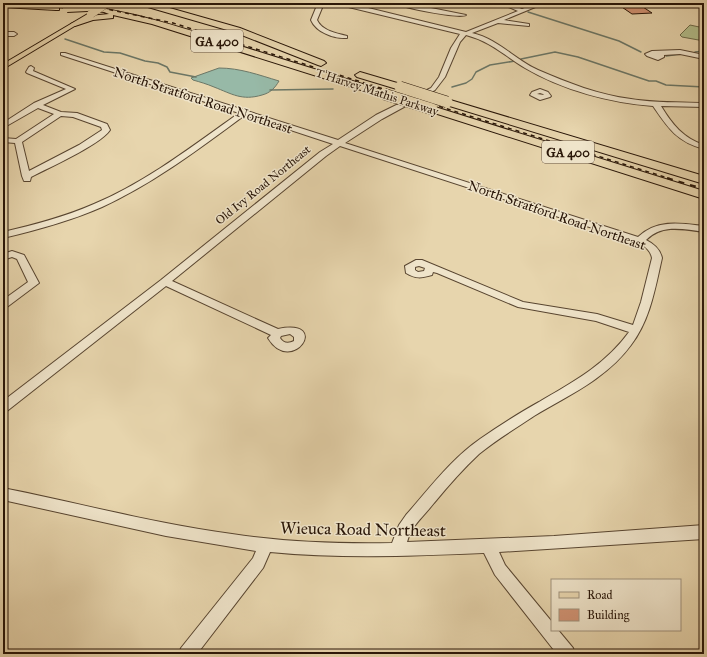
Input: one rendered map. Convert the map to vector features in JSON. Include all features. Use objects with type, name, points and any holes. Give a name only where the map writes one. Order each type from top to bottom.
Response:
[{"type":"highway","points":[[3,5],[47,5],[67,8],[115,3]]},
{"type":"highway","points":[[47,5],[65,9],[70,12],[72,22],[98,17],[114,16]]},
{"type":"highway","name":"T Harvey Mathis Parkway","points":[[47,5],[104,10],[155,22],[704,195]]},
{"type":"highway","points":[[101,5],[104,12],[114,16],[308,74],[384,94]]},
{"type":"highway","points":[[81,12],[101,5],[124,5]]},
{"type":"highway","points":[[143,5],[242,32],[324,64]]},
{"type":"highway","name":"T Harvey Mathis Parkway","points":[[350,72],[704,180]]},
{"type":"main road","points":[[3,67],[101,5]]},
{"type":"main road","points":[[3,58],[72,22],[81,12]]},
{"type":"street","points":[[188,3],[263,3]]},
{"type":"street","points":[[321,3],[314,20],[315,24],[327,32],[345,37]]},
{"type":"street","points":[[335,3],[350,5],[378,13],[466,33],[492,42],[528,67],[612,98],[656,104],[704,105]]},
{"type":"street","points":[[502,3],[523,11]]},
{"type":"street","points":[[466,33],[542,3]]},
{"type":"street","points":[[378,13],[393,5],[463,15]]},
{"type":"street","points":[[498,20],[527,25]]},
{"type":"street","name":"Old Ivy Road Northeast","points":[[3,408],[165,282],[338,143],[383,115],[433,89],[439,83],[460,37],[466,33]]},
{"type":"street","points":[[3,34],[14,34]]},
{"type":"street","points":[[657,53],[680,52],[704,57]]},
{"type":"street","name":"North Stratford Road Northeast","points":[[63,54],[639,241],[652,247],[656,251],[658,258],[641,316],[636,330],[628,342],[606,366],[591,378],[545,404],[470,454],[439,487],[404,529],[400,538],[399,550]]},
{"type":"street","points":[[3,126],[37,105],[72,89],[30,72],[31,68]]},
{"type":"street","points":[[544,92],[560,80]]},
{"type":"street","points":[[656,104],[674,132],[684,140],[694,145],[704,147]]},
{"type":"street","points":[[18,141],[26,177],[82,147],[104,133],[106,130],[104,126],[74,115],[60,114],[37,105]]},
{"type":"street","points":[[3,235],[42,226],[76,214],[127,191],[244,113]]},
{"type":"street","points":[[3,140],[18,141],[60,114]]},
{"type":"street","points":[[639,241],[651,230],[665,226],[684,226],[704,230]]},
{"type":"street","points":[[3,256],[12,254],[21,257],[34,283],[3,305]]},
{"type":"street","points":[[430,268],[440,270],[522,305],[597,318],[636,330]]},
{"type":"street","points":[[165,282],[277,333]]},
{"type":"street","name":"Wieuca Road Northeast","points":[[3,494],[184,533],[266,545],[333,550],[399,550],[574,542],[704,532]]},
{"type":"street","points":[[187,654],[258,563],[266,545]]},
{"type":"street","points":[[489,546],[493,558],[500,570],[566,654]]},
{"type":"green space","points":[[690,25],[704,28],[704,41],[682,37],[680,35]]},
{"type":"shaded area","points":[[219,68],[227,68],[257,74],[279,81],[270,92],[255,97],[243,97],[191,78]]},
{"type":"building","points":[[616,3],[637,3],[652,13],[632,14]]},
{"type":"waterway","points":[[512,3],[521,9]]},
{"type":"waterway","points":[[528,12],[619,41],[641,52]]},
{"type":"waterway","points":[[65,39],[104,52],[120,53],[145,61],[158,63],[167,67],[170,72],[196,77]]},
{"type":"waterway","points":[[695,52],[704,51]]},
{"type":"waterway","points":[[521,59],[555,52],[578,57],[649,81],[656,81],[666,85],[704,87]]},
{"type":"waterway","points":[[666,56],[681,54]]},
{"type":"waterway","points":[[452,87],[466,83],[472,79],[476,72],[490,65],[515,61]]},
{"type":"waterway","points":[[270,90],[333,89]]},
{"type":"railway","points":[[78,3],[173,23],[671,179]]},
{"type":"railway","points":[[667,178],[704,189]]}]
